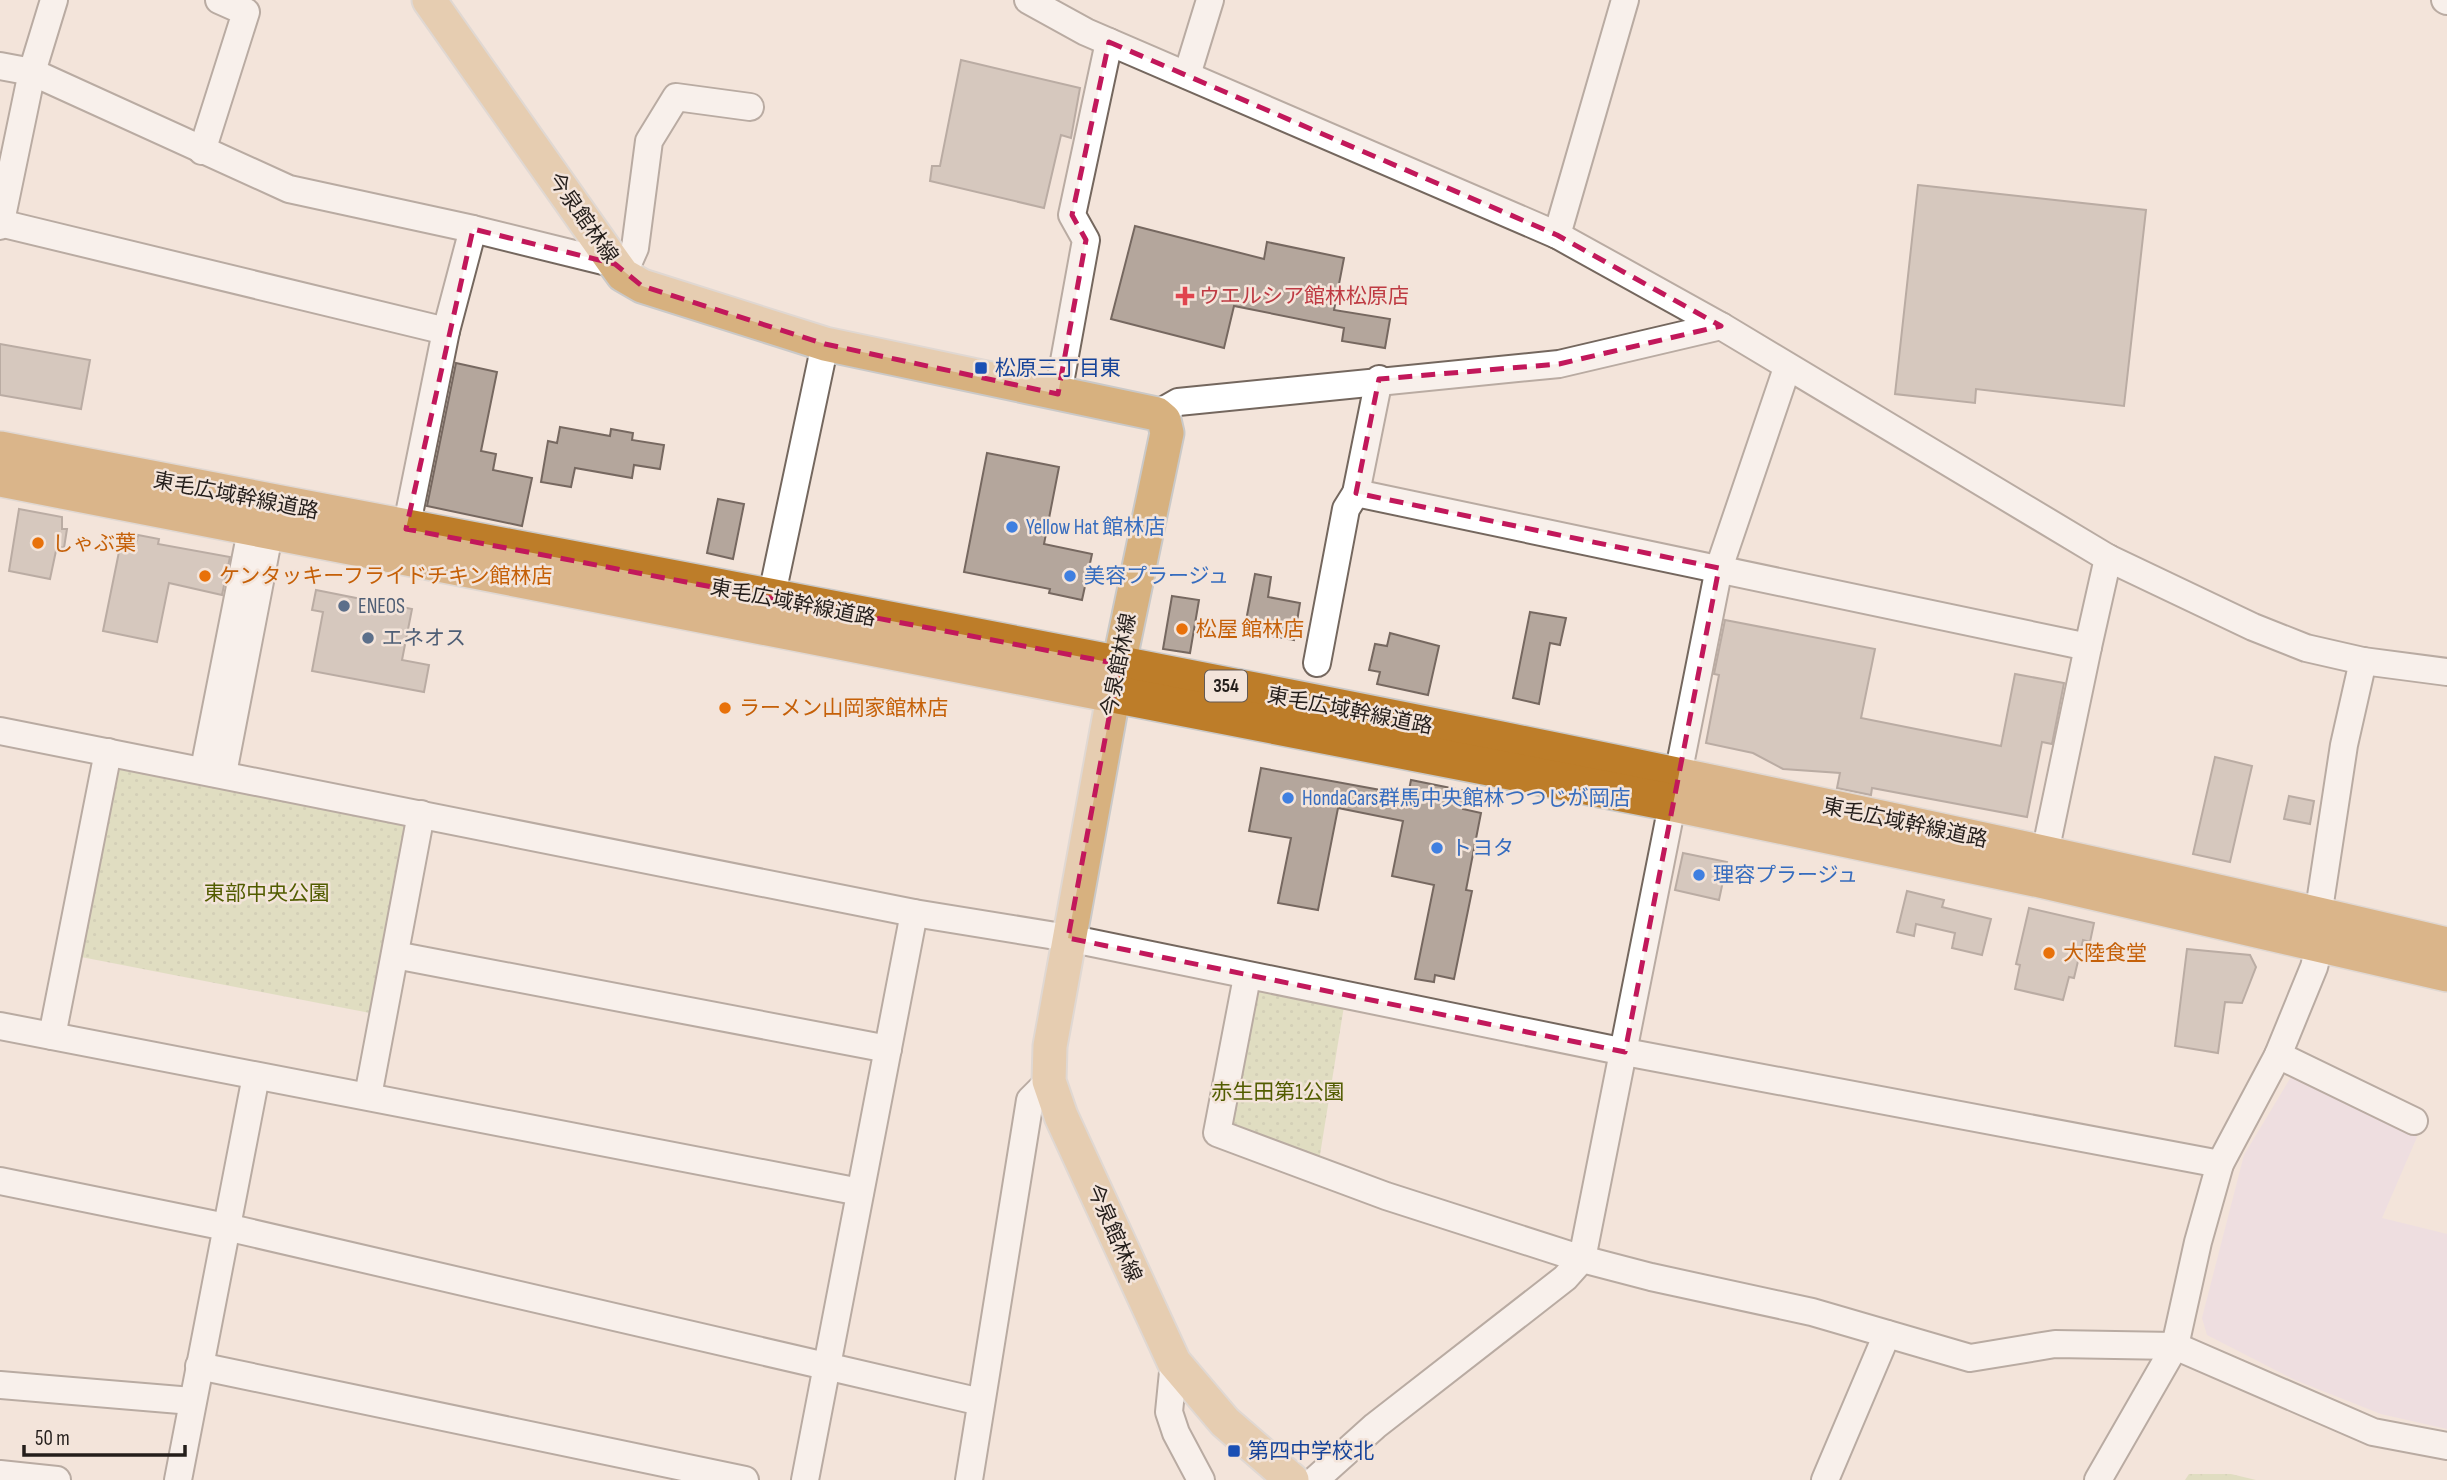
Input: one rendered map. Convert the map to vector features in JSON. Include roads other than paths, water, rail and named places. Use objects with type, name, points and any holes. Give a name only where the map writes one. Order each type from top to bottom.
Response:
[{"type":"highway","name":"東毛広域幹線道路","points":[[0,450],[771,599],[1116,680]]},
{"type":"highway","name":"東毛広域幹線道路","points":[[0,478],[261,529],[1116,680],[1676,790],[2043,866],[2319,929],[2447,946]]},
{"type":"highway","name":"東毛広域幹線道路","points":[[2319,929],[2447,973]]},
{"type":"main road","name":"今泉館林線","points":[[429,0],[619,270],[642,286],[825,344],[1157,414],[1164,419],[1167,433],[1116,680],[1068,938],[1050,1046],[1049,1081],[1061,1116],[1174,1362],[1225,1422],[1292,1480]]},
{"type":"street","points":[[54,0],[32,72],[0,224],[446,331]]},
{"type":"street","points":[[202,151],[246,12],[219,0]]},
{"type":"street","points":[[1028,0],[1109,42],[1557,234],[1721,326],[2108,558],[2253,627],[2306,648],[2363,661],[2447,672]]},
{"type":"street","points":[[1187,75],[1210,0]]},
{"type":"street","points":[[1557,234],[1625,0]]},
{"type":"street","points":[[1058,394],[1086,240],[1072,215],[1109,42]]},
{"type":"street","points":[[0,65],[32,72],[289,189],[472,229],[619,270],[635,248],[649,141],[676,97],[750,107]]},
{"type":"street","points":[[406,528],[446,331],[472,229]]},
{"type":"street","points":[[1157,414],[1178,402],[1379,379],[1559,364],[1721,326]]},
{"type":"street","points":[[771,599],[825,344]]},
{"type":"street","points":[[1315,1480],[1375,1426],[1565,1278],[1582,1259],[1719,568],[1787,368]]},
{"type":"street","points":[[1317,663],[1346,509],[1356,493],[1379,379]]},
{"type":"street","points":[[1356,493],[2088,647]]},
{"type":"street","points":[[213,773],[206,759],[211,732],[249,541],[261,529]]},
{"type":"street","points":[[2043,866],[2108,558]]},
{"type":"street","points":[[2098,1480],[2175,1346],[2198,1242],[2220,1164],[2278,1055],[2314,967],[2344,745],[2363,661]]},
{"type":"street","points":[[0,730],[914,913],[1068,938],[1247,977],[1625,1052],[2220,1164]]},
{"type":"street","points":[[52,1037],[107,752]]},
{"type":"street","points":[[368,1096],[421,814]]},
{"type":"street","points":[[805,1480],[914,913]]},
{"type":"street","points":[[395,955],[888,1049]]},
{"type":"street","points":[[1247,977],[1217,1133],[1386,1196],[1582,1259],[1812,1312],[1970,1358],[2055,1344],[2175,1346],[2373,1432],[2447,1447]]},
{"type":"street","points":[[0,1026],[860,1192]]},
{"type":"street","points":[[2278,1055],[2414,1121]]},
{"type":"street","points":[[178,1480],[256,1076]]},
{"type":"street","points":[[969,1480],[1030,1100],[1049,1081]]},
{"type":"street","points":[[0,1181],[226,1227],[827,1364],[981,1402]]},
{"type":"street","points":[[1825,1480],[1887,1334]]},
{"type":"street","points":[[1174,1362],[1169,1412],[1176,1433],[1200,1480]]},
{"type":"street","points":[[199,1366],[745,1480]]},
{"type":"street","points":[[0,1385],[192,1401]]},
{"type":"street","points":[[0,1474],[57,1480]]},
{"type":"place","name":"ウエルシア館林松原店","points":[[1185,296]]},
{"type":"place","name":"松原三丁目東","points":[[981,368]]},
{"type":"place","name":"Yellow Hat 館林店","points":[[1012,527]]},
{"type":"place","name":"しゃぶ葉","points":[[38,543]]},
{"type":"place","name":"ケンタッキーフライドチキン館林店","points":[[205,576]]},
{"type":"place","name":"美容プラージュ","points":[[1070,576]]},
{"type":"place","name":"ENEOS","points":[[344,606]]},
{"type":"place","name":"松屋 館林店","points":[[1182,629]]},
{"type":"place","name":"エネオス","points":[[368,638]]},
{"type":"place","name":"ラーメン山岡家館林店","points":[[725,708]]},
{"type":"place","name":"HondaCars群馬中央館林つつじが岡店","points":[[1288,798]]},
{"type":"place","name":"トヨタ","points":[[1437,848]]},
{"type":"place","name":"理容プラージュ","points":[[1699,875]]},
{"type":"place","name":"大陸食堂","points":[[2049,953]]},
{"type":"place","name":"第四中学校北","points":[[1234,1451]]},
{"type":"park label","name":"東部中央公園","points":[[267,893]]},
{"type":"park label","name":"赤生田第1公園","points":[[1278,1092]]}]
